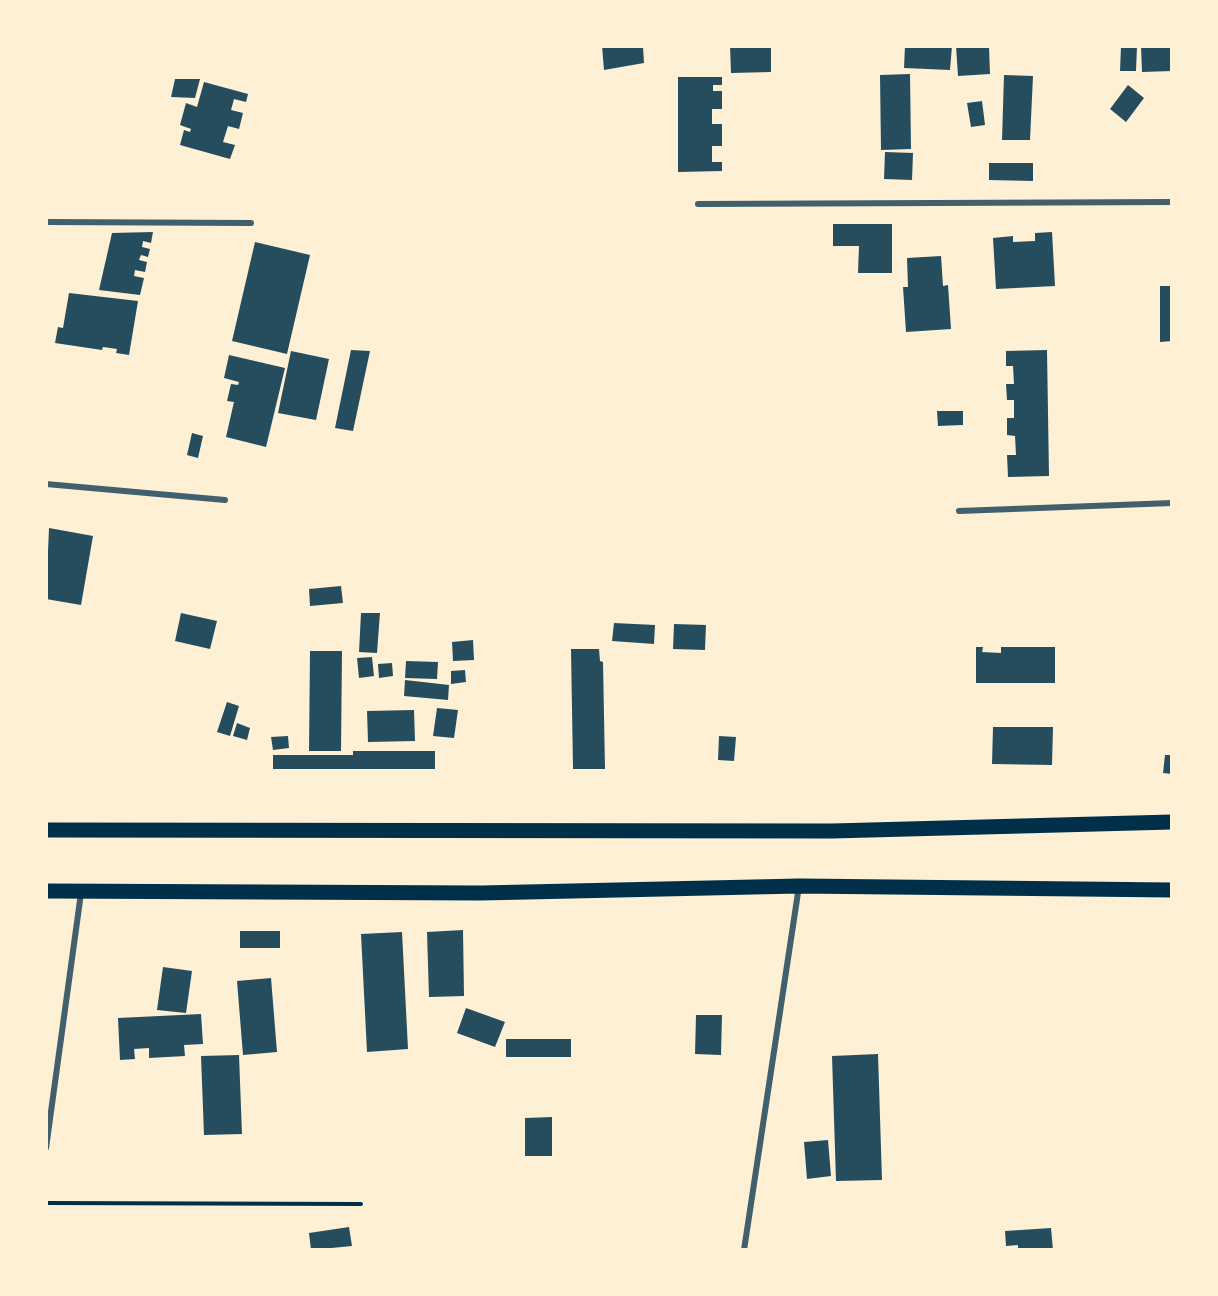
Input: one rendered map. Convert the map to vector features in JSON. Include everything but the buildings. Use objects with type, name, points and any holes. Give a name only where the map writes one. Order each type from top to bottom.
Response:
[{"type":"main road","points":[[46,831],[820,831],[1172,822]]},
{"type":"main road","points":[[46,891],[81,893],[481,893],[799,886],[1172,890]]},
{"type":"street","points":[[698,204],[1172,202]]},
{"type":"street","points":[[46,222],[251,223]]},
{"type":"street","points":[[46,483],[225,500]]},
{"type":"street","points":[[959,511],[1172,503]]},
{"type":"street","points":[[744,1250],[799,886]]},
{"type":"street","points":[[46,1148],[81,893]]},
{"type":"path","points":[[46,1203],[361,1204]]}]
